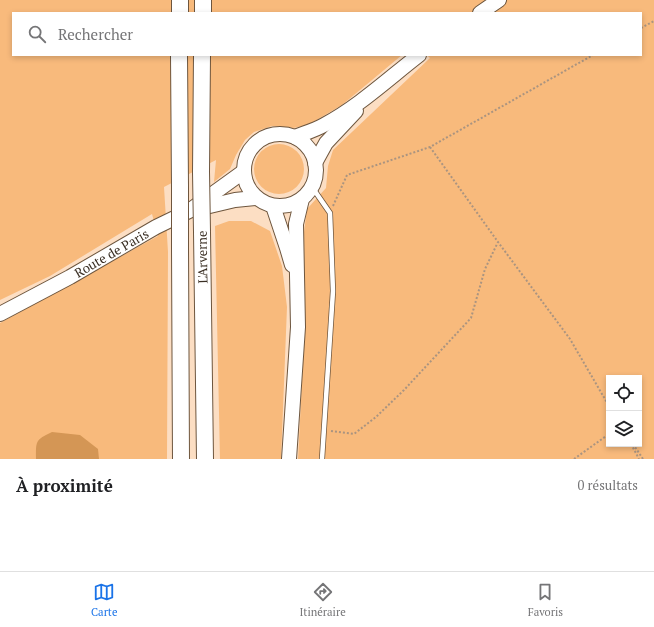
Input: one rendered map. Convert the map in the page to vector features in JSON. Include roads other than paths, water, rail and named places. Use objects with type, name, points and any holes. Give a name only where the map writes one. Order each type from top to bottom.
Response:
[{"type":"highway","points":[[180,0],[180,12]]},
{"type":"highway","points":[[203,0],[203,12]]},
{"type":"highway","name":"L'Arverne","points":[[179,56],[181,459]]},
{"type":"highway","name":"L'Arverne","points":[[202,56],[201,172],[205,459]]},
{"type":"main road","points":[[481,12],[499,0]]},
{"type":"main road","points":[[295,137],[324,125],[374,91],[418,56]]},
{"type":"main road","points":[[315,163],[326,143],[335,132],[349,120],[374,91]]},
{"type":"main road","points":[[289,459],[298,327],[296,224],[302,199],[312,187],[316,171],[315,163],[308,147],[295,137],[280,134],[266,136],[259,140],[249,151],[243,164],[243,172],[247,186],[256,198],[273,206],[285,206],[302,199]]},
{"type":"main road","points":[[189,211],[243,172]]},
{"type":"main road","points":[[189,211],[235,200],[256,198]]},
{"type":"main road","points":[[273,206],[298,288]]},
{"type":"main road","name":"Route de Paris","points":[[35,295],[70,277],[156,227],[189,211]]},
{"type":"main road","points":[[0,308],[35,295]]},
{"type":"main road","points":[[0,314],[35,295]]},
{"type":"lane","points":[[312,187],[330,214],[333,291],[322,459]]}]
